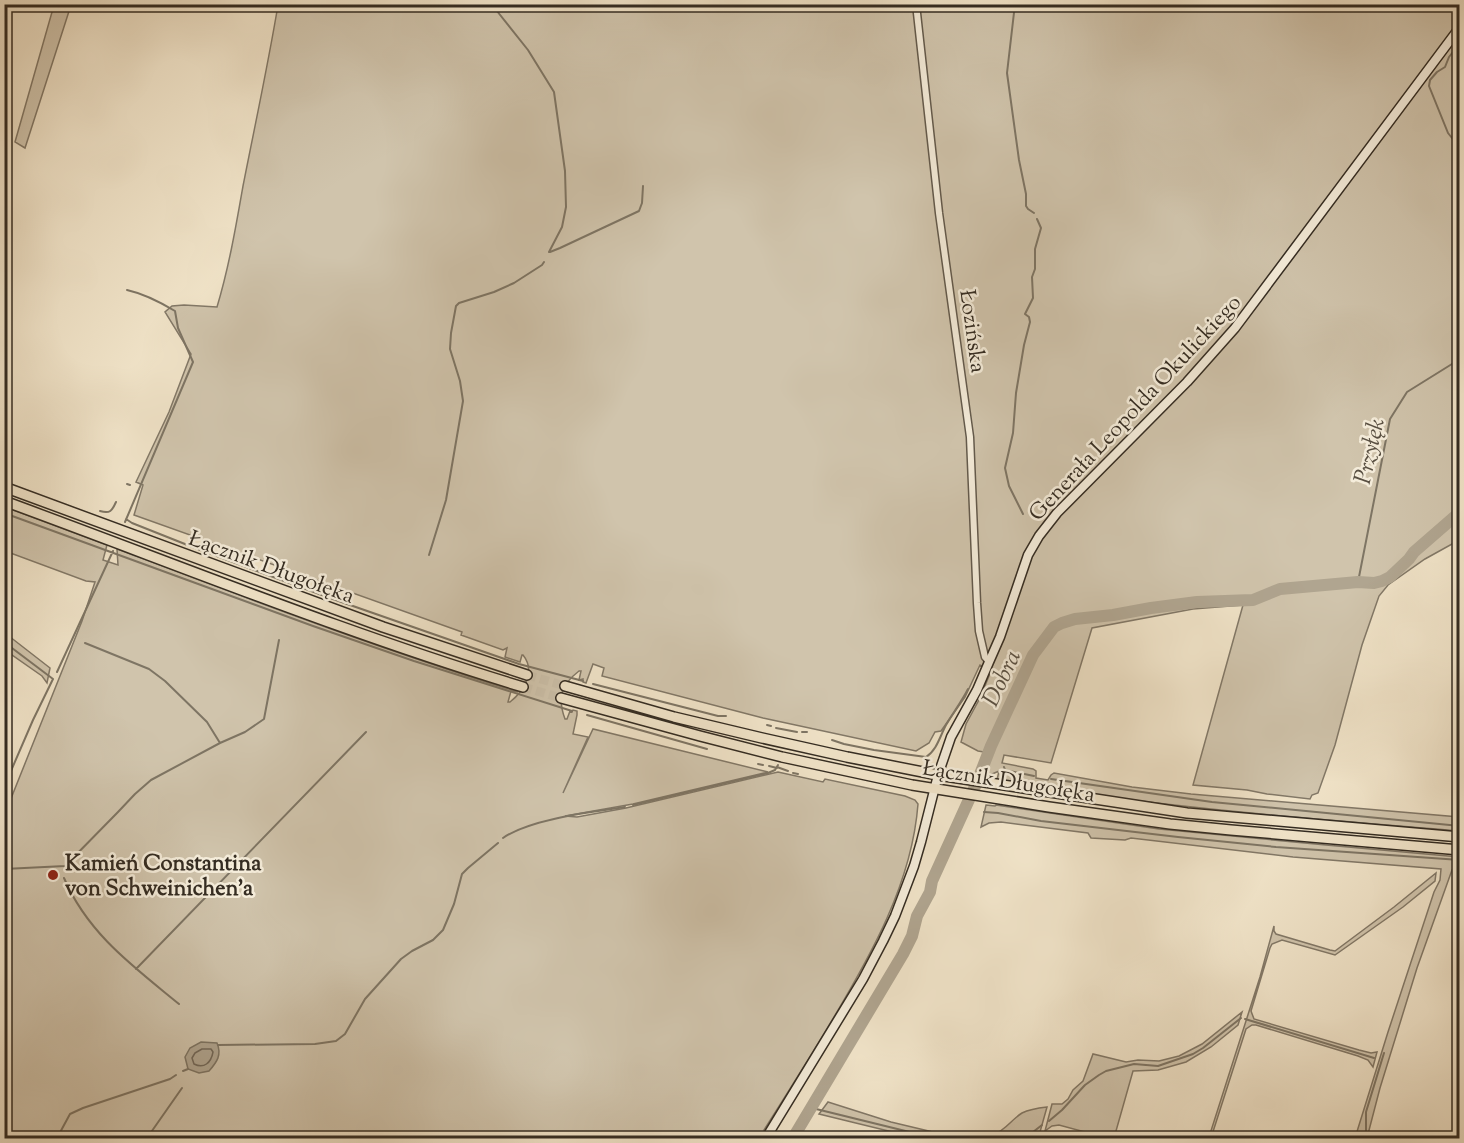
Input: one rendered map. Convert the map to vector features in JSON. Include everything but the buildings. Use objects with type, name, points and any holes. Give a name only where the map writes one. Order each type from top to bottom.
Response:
[{"type":"main road","name":"Łącznik Długołęka","points":[[4,487],[383,627],[527,675]]},
{"type":"main road","name":"Łącznik Długołęka","points":[[4,501],[341,626],[523,687]]},
{"type":"main road","name":"Łącznik Długołęka","points":[[565,686],[751,736],[938,775],[1187,813],[1460,837]]},
{"type":"main road","name":"Łącznik Długołęka","points":[[561,698],[791,759],[887,780],[952,791],[1180,825],[1460,850]]},
{"type":"street","name":"Łozińska","points":[[916,4],[939,213],[970,437],[979,631],[983,653],[989,662]]},
{"type":"street","name":"Generała Leopolda Okulickiego","points":[[766,1138],[884,941],[914,866],[938,775],[951,737],[977,690],[1028,555],[1042,531],[1057,513],[1187,382],[1235,328],[1460,27]]},
{"type":"shaded area","points":[[54,5],[71,5],[25,148],[15,142]]},
{"type":"shaded area","points":[[278,5],[1459,5],[1459,541],[1425,559],[1388,585],[1379,596],[1362,645],[1335,745],[1318,793],[1312,795],[1310,799],[1193,785],[1243,605],[1193,609],[1092,628],[1051,763],[1004,755],[1002,763],[1033,769],[1036,771],[1036,778],[1048,780],[1054,773],[1132,787],[1191,794],[1459,817],[1459,831],[1190,807],[997,780],[999,771],[992,776],[981,774],[990,753],[978,751],[961,742],[966,724],[991,671],[980,665],[965,697],[941,731],[935,732],[929,743],[916,751],[763,718],[602,676],[604,668],[593,664],[586,683],[583,679],[579,680],[581,671],[579,671],[568,681],[562,692],[561,704],[565,719],[570,711],[577,711],[573,734],[588,737],[563,793],[593,729],[768,772],[633,804],[565,816],[577,817],[626,808],[778,772],[823,782],[825,779],[905,796],[915,800],[918,804],[908,862],[875,944],[822,1037],[759,1138],[5,1138],[4,816],[82,621],[95,582],[86,581],[5,551],[5,507],[107,545],[103,560],[118,565],[117,549],[366,641],[518,692],[511,691],[508,702],[520,692],[527,680],[527,661],[523,655],[520,662],[505,657],[507,648],[503,650],[461,635],[462,632],[134,515],[143,485],[136,482],[169,412],[191,354],[165,312],[172,306],[217,307],[232,246]]},
{"type":"shaded area","points":[[5,633],[50,668],[47,683],[42,676],[5,650]]},
{"type":"shaded area","points":[[986,805],[1159,829],[1459,857],[1459,870],[1452,870],[1417,968],[1367,1138],[1355,1138],[1434,892],[1440,880],[1441,869],[1293,857],[1131,838],[1125,840],[1091,838],[1088,833],[1001,822],[989,823],[981,827]]},
{"type":"shaded area","points":[[1436,873],[1435,881],[1403,907],[1335,955],[1282,940],[1272,944],[1270,948],[1251,1011],[1254,1019],[1359,1050],[1377,1052],[1373,1067],[1368,1060],[1358,1056],[1252,1025],[1246,1029],[1211,1138],[1209,1137],[1274,926],[1276,934],[1335,951]]},
{"type":"shaded area","points":[[1242,1012],[1238,1025],[1211,1047],[1186,1062],[1158,1070],[1133,1071],[1114,1138],[1059,1125],[1052,1126],[1045,1131],[1052,1104],[1062,1104],[1083,1081],[1093,1054],[1126,1062],[1159,1061],[1179,1056],[1202,1044]]},
{"type":"shaded area","points":[[828,1102],[891,1122],[958,1138],[917,1138],[819,1114]]},
{"type":"shaded area","points":[[1047,1107],[1040,1132],[1026,1138],[991,1138],[1022,1113]]},
{"type":"water","points":[[201,1042],[217,1043],[219,1055],[209,1071],[199,1073],[188,1069],[185,1057],[190,1048]]},
{"type":"waterway","points":[[1015,4],[1007,73],[1026,206],[1034,213]]},
{"type":"waterway","points":[[493,6],[528,50],[554,92],[565,171],[566,207],[562,227],[549,252]]},
{"type":"waterway","name":"Przyłęk","points":[[1460,43],[1449,57],[1445,67],[1430,80],[1429,86],[1448,133],[1460,148]]},
{"type":"waterway","points":[[550,252],[639,211],[643,186]]},
{"type":"waterway","points":[[1023,514],[1009,486],[1005,468],[1013,433],[1016,393],[1024,345],[1030,322],[1029,317],[1025,314],[1033,298],[1032,277],[1035,269],[1035,249],[1041,228],[1037,219]]},
{"type":"waterway","points":[[429,555],[446,500],[463,401],[460,381],[450,349],[456,306],[514,283],[544,262]]},
{"type":"waterway","points":[[125,522],[193,362],[178,328],[175,311],[127,290]]},
{"type":"waterway","name":"Przyłęk","points":[[1358,582],[1390,419],[1407,392],[1460,359]]},
{"type":"waterway","points":[[100,511],[110,511],[116,502]]},
{"type":"waterway","name":"Dobra","points":[[793,1138],[903,954],[912,936],[917,916],[930,892],[932,881],[1033,655],[1054,627],[1075,619],[1151,608],[1197,602],[1253,600],[1280,589],[1382,581],[1390,577],[1414,552],[1460,512]]},
{"type":"waterway","points":[[4,513],[313,626],[572,711]]},
{"type":"waterway","points":[[126,519],[195,548],[330,598],[519,664],[583,681]]},
{"type":"waterway","points":[[57,672],[113,551]]},
{"type":"waterway","points":[[4,869],[65,866],[151,780],[245,732],[264,719],[279,640]]},
{"type":"waterway","points":[[4,642],[53,679],[4,787]]},
{"type":"waterway","points":[[85,643],[149,669],[165,681],[207,722],[220,743]]},
{"type":"waterway","points":[[593,684],[718,716],[726,716]]},
{"type":"waterway","points":[[832,740],[874,750],[926,757],[936,747],[946,725],[968,689]]},
{"type":"waterway","points":[[587,715],[707,749]]},
{"type":"waterway","points":[[767,725],[771,726]]},
{"type":"waterway","points":[[776,728],[797,732]]},
{"type":"waterway","points":[[136,969],[366,732]]},
{"type":"waterway","points":[[802,732],[807,732]]},
{"type":"waterway","points":[[758,764],[763,765]]},
{"type":"waterway","points":[[633,805],[768,773],[775,770],[778,765]]},
{"type":"waterway","points":[[769,766],[777,768]]},
{"type":"waterway","points":[[777,767],[788,771]]},
{"type":"waterway","points":[[1004,767],[1005,770],[1034,776]]},
{"type":"waterway","points":[[793,773],[798,774]]},
{"type":"waterway","points":[[1051,779],[1212,802],[1460,826]]},
{"type":"waterway","points":[[503,838],[515,831],[545,821],[625,807]]},
{"type":"waterway","points":[[984,812],[1041,821],[1276,847],[1460,860]]},
{"type":"waterway","points":[[218,1045],[315,1044],[336,1041],[345,1034],[365,999],[401,959],[433,940],[443,930],[454,904],[462,874],[498,843]]},
{"type":"waterway","points":[[64,878],[74,898],[99,933],[129,963],[179,1004]]},
{"type":"waterway","points":[[1049,1121],[1085,1085],[1106,1071],[1134,1064],[1158,1066],[1193,1054],[1241,1018]]},
{"type":"waterway","points":[[1245,1019],[1374,1058]]},
{"type":"waterway","points":[[1366,1132],[1366,1112],[1384,1053]]},
{"type":"waterway","points":[[183,1071],[188,1069]]},
{"type":"waterway","points":[[57,1138],[70,1114],[176,1075]]},
{"type":"waterway","points":[[147,1138],[182,1088]]},
{"type":"waterway","points":[[812,1108],[934,1138]]},
{"type":"waterway","points":[[1017,1138],[1033,1132],[1042,1125]]},
{"type":"tunnel","points":[[527,675],[565,686]]},
{"type":"tunnel","points":[[523,687],[561,698]]},
{"type":"place","name":"Kamień Constantina von Schweinichen'a","points":[[53,875]]}]
